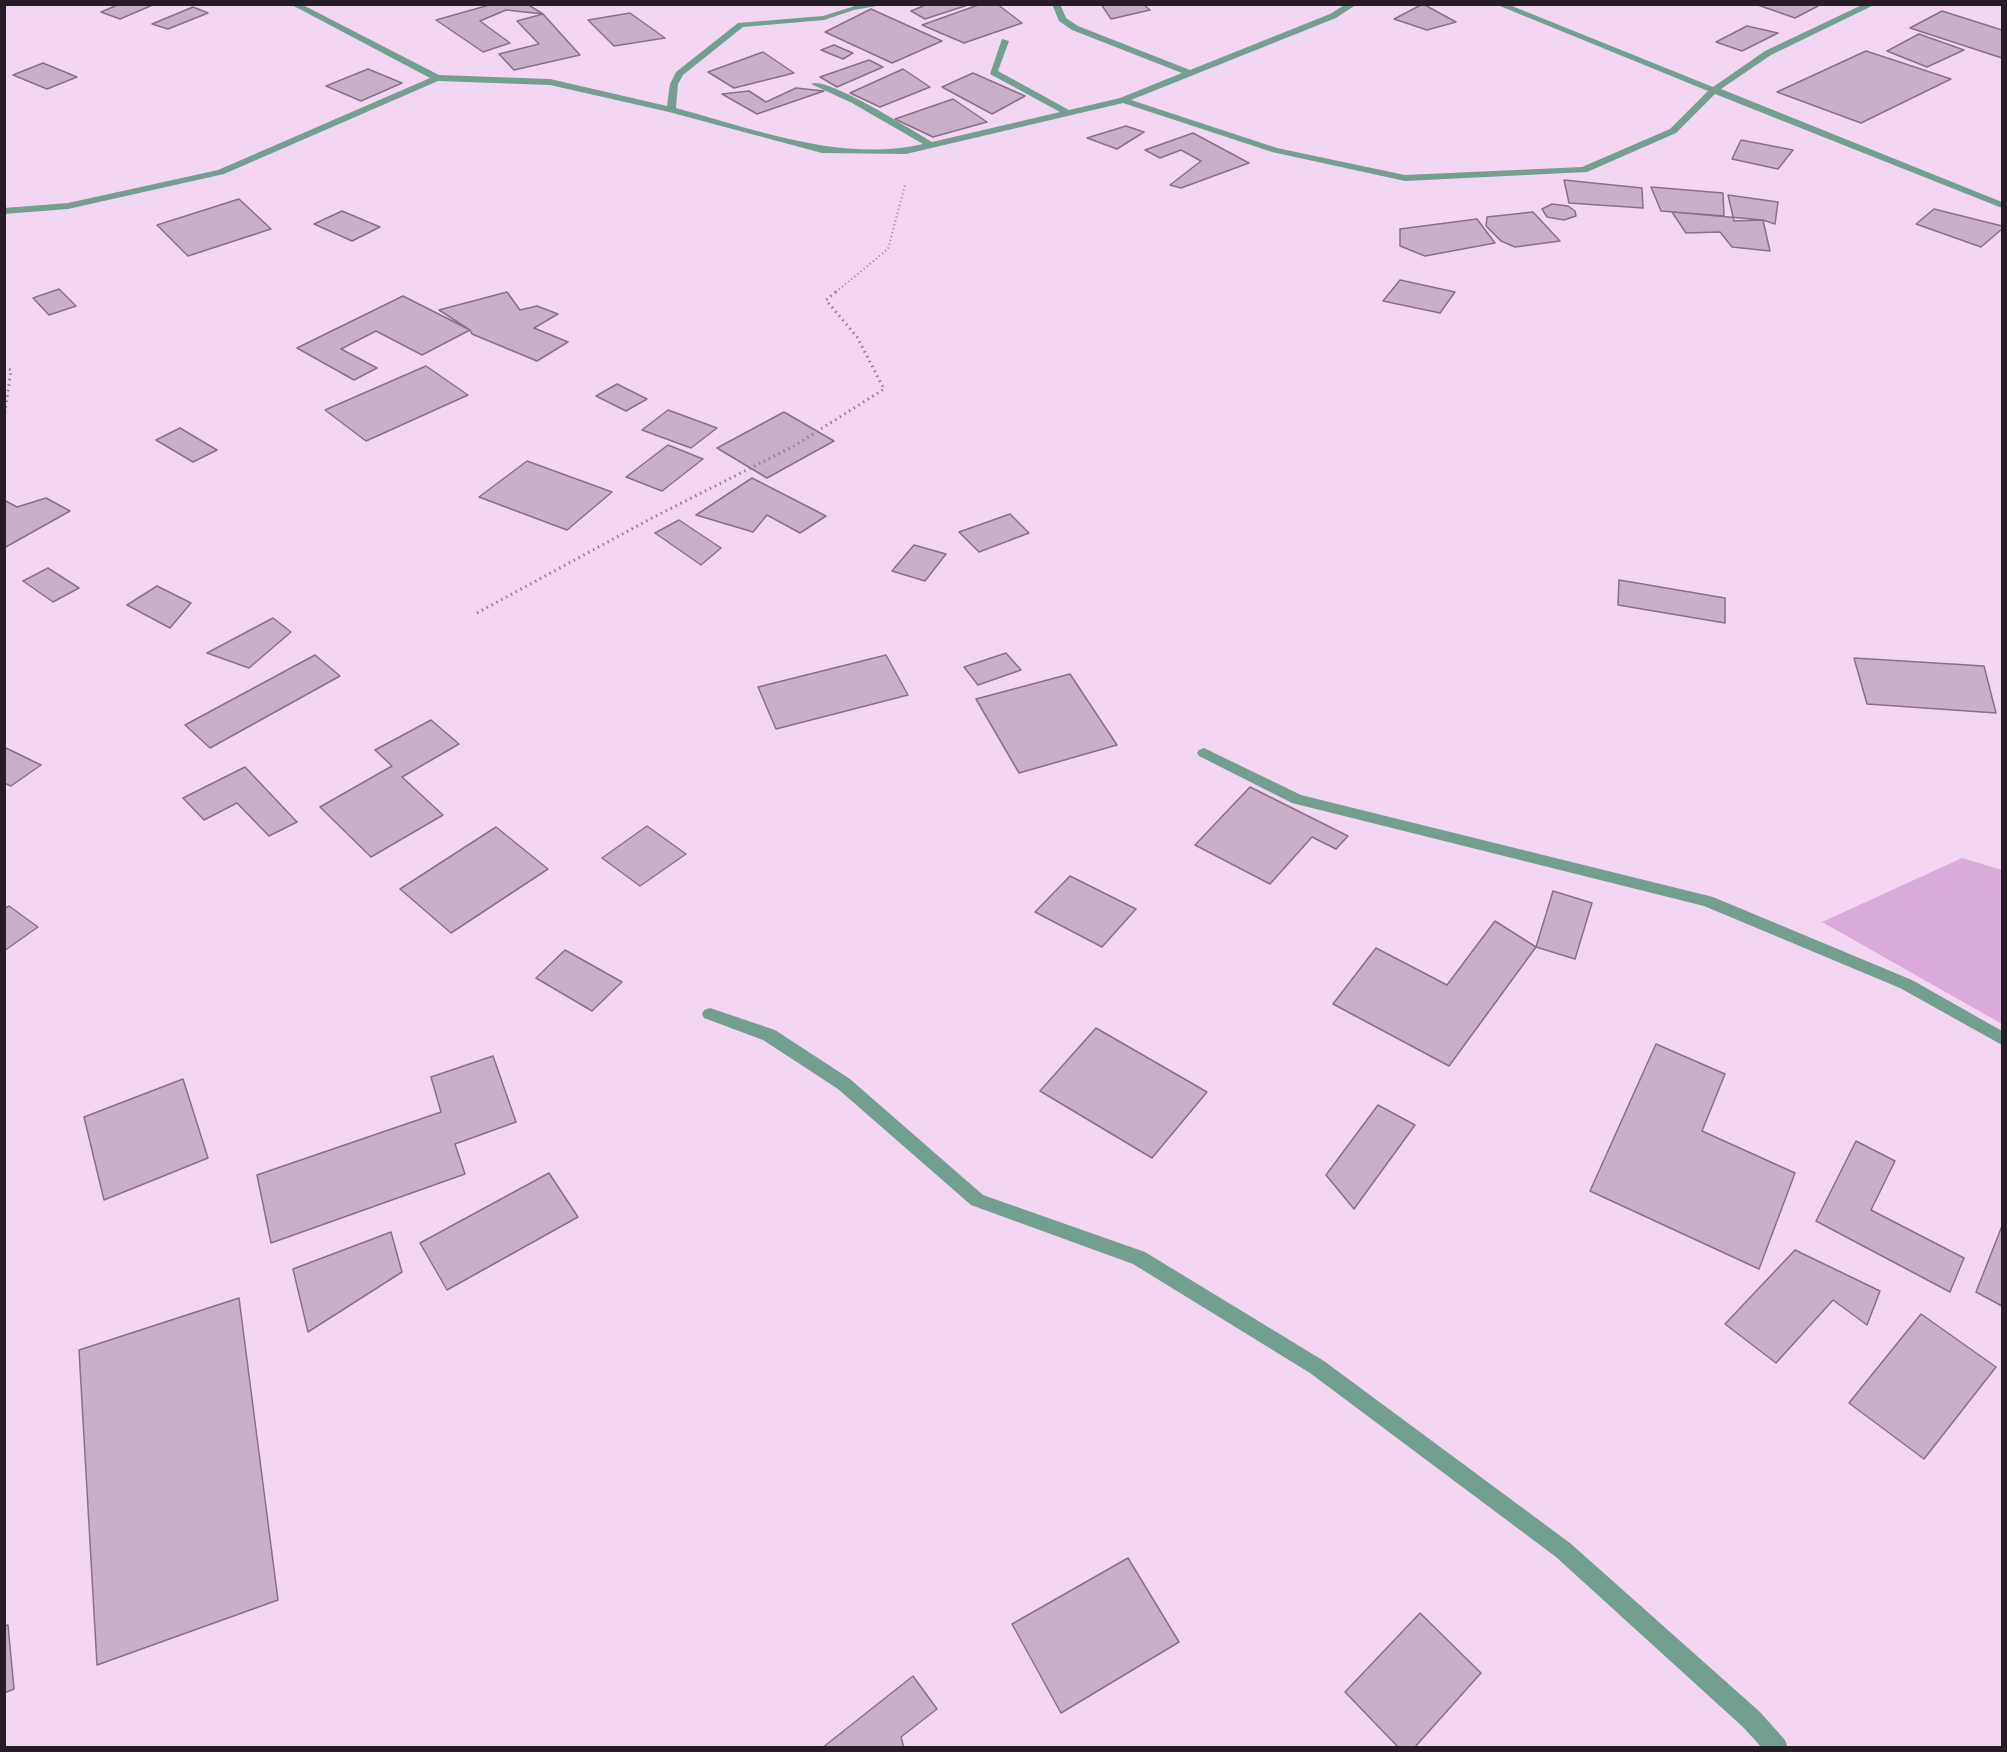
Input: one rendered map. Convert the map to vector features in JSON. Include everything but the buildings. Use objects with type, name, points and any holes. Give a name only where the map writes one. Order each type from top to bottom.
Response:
[{"type":"street","points":[[294,4],[437,78],[550,82],[671,110],[822,150],[874,151],[906,151],[1123,100],[1333,16],[1353,4]]},
{"type":"street","points":[[671,110],[674,84],[679,74],[741,25],[824,18],[853,8],[883,4]]},
{"type":"street","points":[[1056,4],[1062,19],[1075,28],[1189,73]]},
{"type":"street","points":[[1499,4],[2002,205]]},
{"type":"street","points":[[1123,100],[1275,150],[1405,178],[1584,170],[1672,131],[1714,90],[1768,53],[1872,4]]},
{"type":"street","points":[[1005,41],[993,72],[1068,113]]},
{"type":"street","points":[[4,211],[68,206],[220,172],[437,78]]},
{"type":"street","points":[[815,84],[855,101],[931,145]]},
{"type":"street","points":[[1204,753],[1298,799],[1708,900],[1906,984],[2002,1039]]},
{"type":"street","points":[[710,1014],[769,1035],[844,1084],[977,1200],[1139,1258],[1317,1367],[1563,1550],[1752,1720],[1777,1748]]},
{"type":"path","points":[[477,613],[650,519],[794,446],[884,389],[857,337],[826,300],[888,249],[905,184],[874,151]]},
{"type":"path","points":[[4,367],[11,370],[4,419]]},
{"type":"shaded area","points":[[1962,858],[2002,870],[2002,1024],[1822,922]]}]
